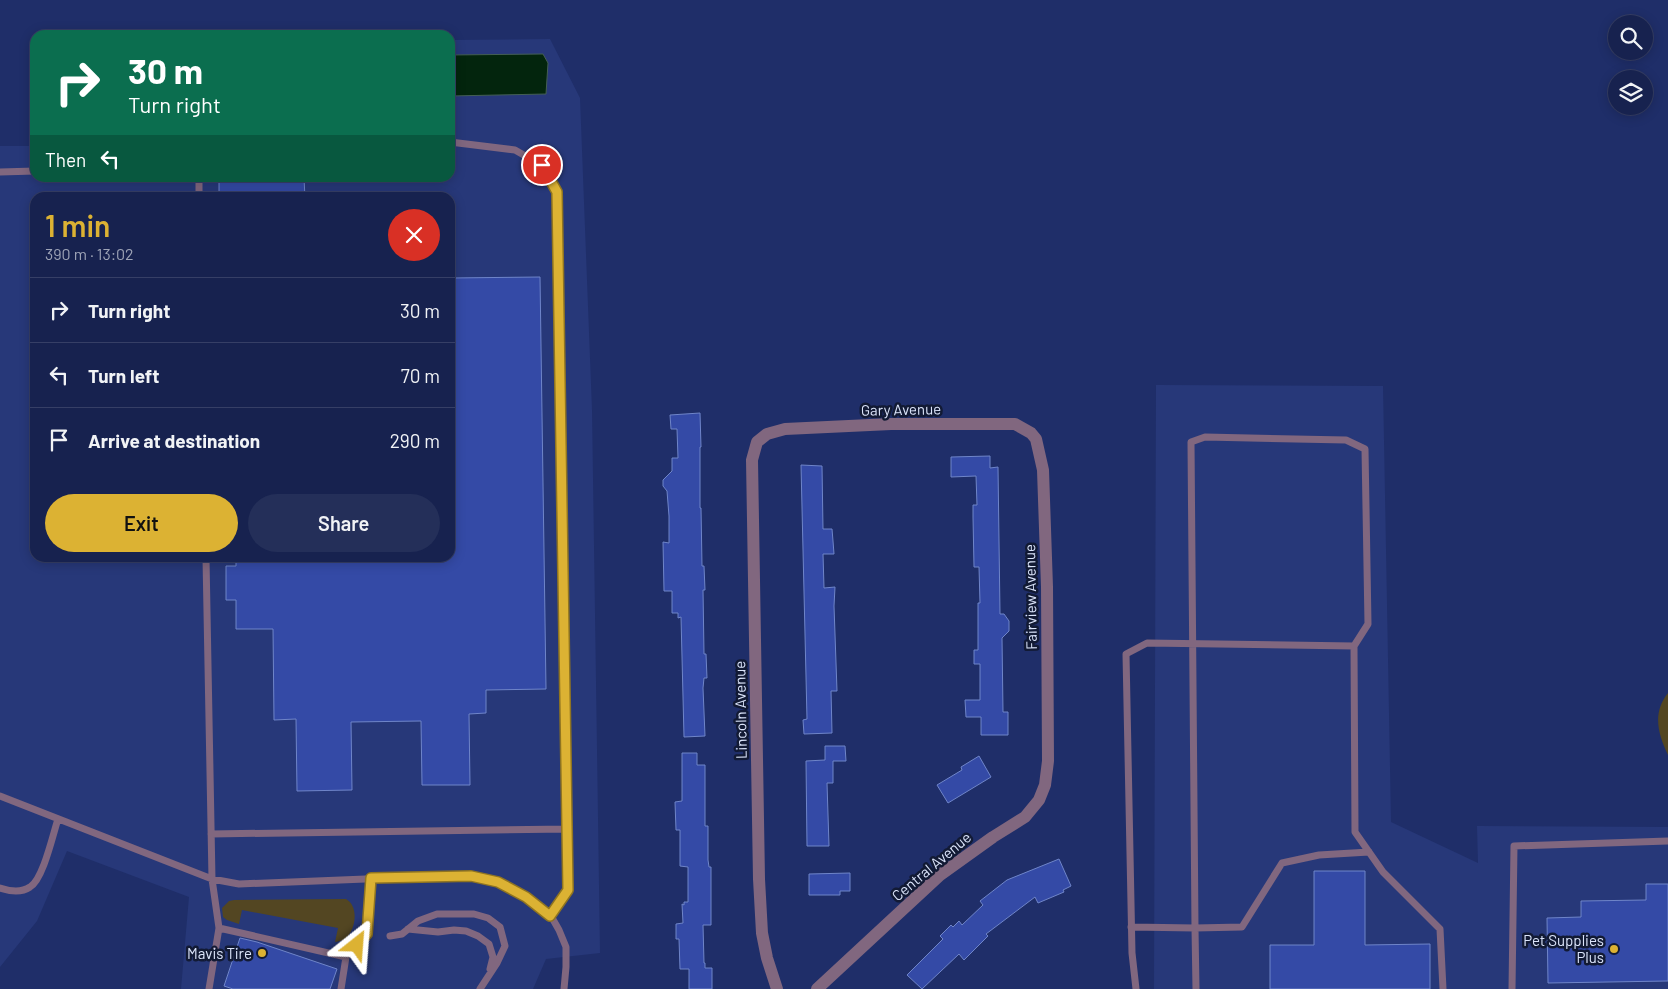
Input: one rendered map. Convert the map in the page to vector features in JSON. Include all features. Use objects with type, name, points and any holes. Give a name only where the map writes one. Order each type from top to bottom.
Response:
[{"type":"street","name":"Gary Avenue","points":[[767,434],[785,429],[891,424],[1015,424],[1033,434]]},
{"type":"street","name":"Lincoln Avenue","points":[[767,434],[757,442],[752,460],[758,859],[762,933],[766,958],[777,989]]},
{"type":"street","name":"Fairview Avenue","points":[[1033,434],[1036,439],[1043,470],[1047,587],[1048,761]]},
{"type":"street","name":"Central Avenue","points":[[817,989],[940,875],[993,837],[1025,817],[1039,800],[1045,786],[1048,761]]},
{"type":"lane","points":[[455,143],[515,150],[542,165],[557,192],[568,890],[550,916]]},
{"type":"lane","points":[[0,172],[30,171]]},
{"type":"lane","points":[[1196,989],[1191,442],[1205,438],[1346,440],[1365,449],[1368,624],[1354,646],[1355,832],[1383,872],[1440,929],[1443,989]]},
{"type":"lane","points":[[206,562],[212,879],[219,928],[209,989]]},
{"type":"lane","points":[[1136,989],[1131,927],[1126,654],[1147,643],[1354,646]]},
{"type":"lane","points":[[0,796],[212,879],[239,884],[471,876],[498,882],[526,897],[550,916],[559,930],[566,947],[564,989]]},
{"type":"lane","points":[[0,888],[12,892],[31,887],[40,876],[58,819]]},
{"type":"lane","points":[[212,834],[568,829]]},
{"type":"lane","points":[[1512,989],[1514,846],[1668,841]]},
{"type":"lane","points":[[1131,927],[1242,927],[1282,863],[1319,855],[1369,852]]},
{"type":"lane","points":[[341,989],[346,956],[367,934],[371,878]]},
{"type":"lane","points":[[390,936],[402,934],[418,921],[436,914],[474,914],[488,918],[500,927],[505,946],[480,989]]},
{"type":"lane","points":[[219,928],[346,956]]},
{"type":"lane","points":[[408,929],[438,932],[454,930],[472,932],[489,944],[493,957],[489,974]]},
{"type":"shaded area","points":[[550,39],[580,98],[592,410],[600,953],[546,959],[533,989],[181,989],[189,897],[67,851],[37,921],[0,967],[0,146],[30,146],[30,182],[455,182],[455,40]]},
{"type":"shaded area","points":[[543,54],[548,63],[546,94],[455,96],[455,55]]},
{"type":"shaded area","points":[[1156,385],[1383,386],[1391,822],[1478,863],[1477,826],[1668,827],[1668,989],[1154,989]]},
{"type":"shaded area","points":[[1668,693],[1668,755],[1659,731],[1658,716]]},
{"type":"shaded area","points":[[346,899],[353,907],[354,924],[346,938],[335,942],[338,928],[242,910],[239,924],[223,917],[222,908],[229,901],[234,900]]},
{"type":"building","points":[[219,182],[304,182],[305,192],[219,192]]},
{"type":"building","points":[[540,277],[546,689],[486,690],[486,713],[469,714],[470,785],[422,785],[421,721],[351,722],[352,790],[297,791],[296,719],[274,720],[273,629],[236,629],[236,600],[226,600],[226,566],[236,566],[236,562],[455,562],[455,278]]},
{"type":"building","points":[[700,413],[700,508],[702,566],[704,566],[705,590],[703,590],[704,654],[706,654],[707,678],[704,678],[703,688],[705,736],[684,737],[681,617],[678,618],[678,613],[672,613],[672,591],[664,591],[663,542],[669,543],[669,516],[667,491],[663,486],[663,480],[672,471],[672,458],[678,458],[677,429],[671,429],[670,415]]},
{"type":"building","points":[[990,456],[990,468],[998,467],[1000,614],[1004,614],[1009,621],[1009,631],[1002,638],[1003,712],[1008,712],[1008,735],[981,735],[981,717],[966,717],[965,700],[980,700],[980,664],[974,664],[974,650],[978,650],[978,603],[980,603],[979,567],[974,567],[973,505],[977,505],[976,476],[951,477],[951,457]]},
{"type":"building","points":[[801,465],[822,466],[823,529],[832,529],[834,554],[823,554],[824,588],[835,587],[837,691],[831,691],[832,733],[804,734],[803,720],[807,719]]},
{"type":"building","points":[[825,746],[845,746],[846,761],[833,761],[833,783],[827,783],[829,846],[807,846],[806,761],[825,760]]},
{"type":"building","points":[[682,753],[697,753],[697,765],[705,765],[705,826],[708,826],[708,860],[709,867],[711,867],[711,925],[703,925],[704,963],[705,968],[712,968],[712,989],[689,989],[689,969],[680,969],[679,939],[676,939],[676,924],[683,923],[682,904],[684,905],[684,902],[688,902],[688,867],[680,866],[680,830],[676,830],[675,802],[682,801]]},
{"type":"building","points":[[979,756],[991,777],[948,803],[937,785],[962,770],[961,767]]},
{"type":"building","points":[[1059,859],[1071,886],[1063,890],[1064,892],[1038,903],[1035,897],[986,934],[988,936],[964,960],[959,954],[922,989],[907,975],[943,939],[940,936],[951,925],[953,927],[959,921],[962,925],[983,905],[980,901],[1007,880]]},
{"type":"building","points":[[1314,871],[1365,871],[1365,945],[1430,944],[1430,989],[1270,989],[1270,945],[1314,945]]},
{"type":"building","points":[[850,873],[850,891],[840,891],[840,895],[809,895],[809,874]]},
{"type":"building","points":[[1646,884],[1668,884],[1668,981],[1548,983],[1547,918],[1581,917],[1581,901],[1646,900]]},
{"type":"building","name":"Mavis Tire","points":[[240,938],[337,969],[330,989],[233,989],[224,986]]},
{"type":"place","name":"Pet Supplies Plus","points":[[1614,949]]},
{"type":"place","name":"Mavis Tire","points":[[262,953]]},
{"type":"route","points":[[357,945],[367,934],[371,878],[471,876],[498,882],[526,897],[550,916],[568,890],[566,658],[557,192],[542,165]]}]
